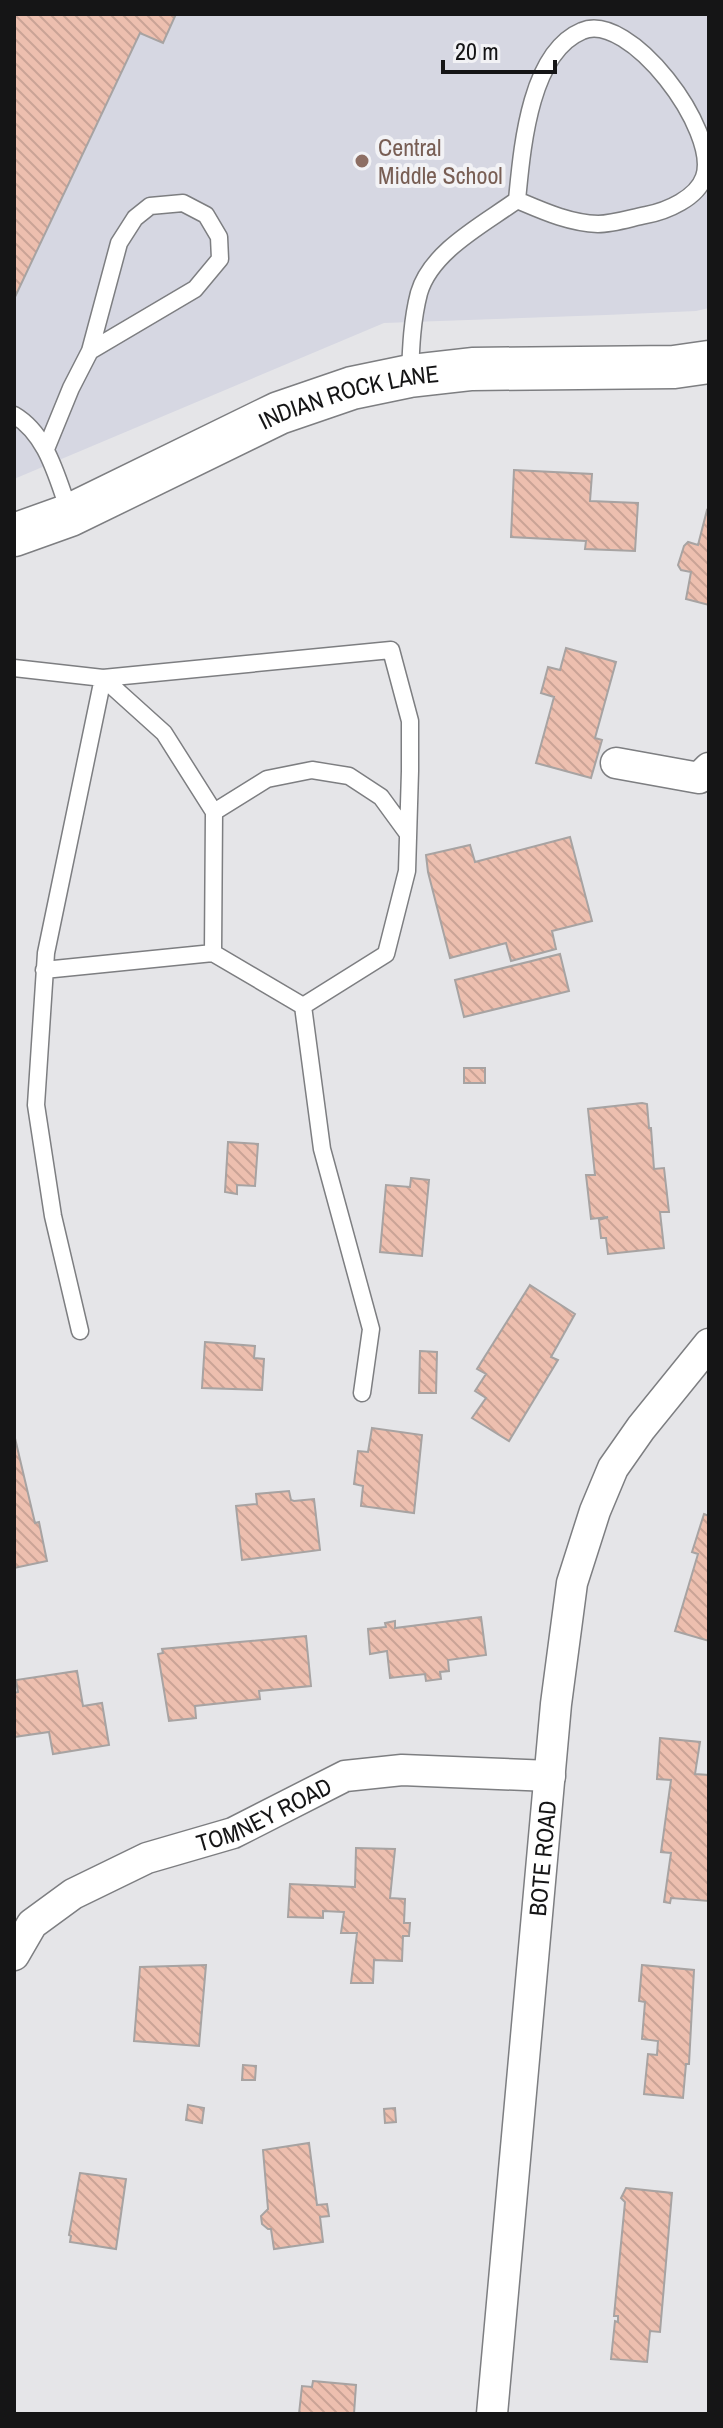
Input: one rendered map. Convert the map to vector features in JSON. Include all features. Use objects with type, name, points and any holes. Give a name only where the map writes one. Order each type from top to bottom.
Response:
[{"type":"street","name":"INDIAN ROCK LANE","points":[[14,535],[70,515],[279,413],[352,388],[410,376],[472,369],[674,367],[709,362]]},
{"type":"street","points":[[616,763],[699,778],[709,768]]},
{"type":"street","name":"BOTE ROAD","points":[[492,2414],[556,1704],[572,1583],[595,1511],[613,1468],[709,1344]]},
{"type":"street","name":"TOMNEY ROAD","points":[[14,1955],[32,1924],[73,1894],[147,1858],[233,1833],[345,1776],[402,1770],[550,1776]]},
{"type":"lane","points":[[410,376],[412,328],[420,290],[430,271],[446,253],[517,200],[522,147],[533,99],[555,51],[583,30],[610,30],[645,54],[684,99],[707,151],[704,177],[690,197],[653,214],[600,224],[560,218],[517,200]]},
{"type":"lane","points":[[46,449],[90,351],[119,243],[135,218],[150,206],[183,203],[206,215],[219,237],[220,259],[195,289],[90,351]]},
{"type":"lane","points":[[14,415],[26,422],[46,449],[70,515]]},
{"type":"lane","points":[[14,668],[103,678],[391,650],[410,721],[407,871],[386,954],[303,1006]]},
{"type":"lane","points":[[103,678],[164,733],[214,812],[213,953]]},
{"type":"lane","points":[[80,1331],[53,1216],[36,1105],[44,970],[73,811],[103,678]]},
{"type":"lane","points":[[214,812],[267,779],[312,770],[349,776],[381,797],[408,834]]},
{"type":"lane","points":[[44,970],[213,953],[303,1006]]},
{"type":"lane","points":[[303,1006],[322,1149],[371,1329],[362,1393]]},
{"type":"shaded area","name":"Central Middle School","points":[[14,14],[709,14],[709,308],[384,323],[14,479]]},
{"type":"building","points":[[14,14],[176,14],[163,43],[140,33],[14,299]]},
{"type":"building","points":[[514,470],[592,474],[590,501],[638,503],[635,551],[585,549],[586,541],[511,537]]},
{"type":"building","points":[[707,510],[709,605],[686,599],[691,572],[681,570],[678,565],[688,542],[698,545]]},
{"type":"building","points":[[566,648],[616,662],[595,738],[602,740],[591,778],[536,763],[554,697],[541,693],[548,667],[560,670]]},
{"type":"building","points":[[570,837],[592,921],[552,931],[556,949],[511,961],[506,943],[450,958],[426,855],[470,845],[475,862]]},
{"type":"building","points":[[560,954],[569,991],[464,1017],[455,980]]},
{"type":"building","points":[[464,1068],[485,1068],[485,1083],[464,1083]]},
{"type":"building","points":[[647,1104],[654,1169],[664,1168],[669,1212],[660,1212],[664,1248],[608,1254],[606,1238],[601,1238],[599,1220],[608,1217],[591,1219],[586,1175],[595,1175],[588,1109]]},
{"type":"building","points":[[228,1142],[258,1144],[255,1186],[237,1185],[237,1194],[225,1192]]},
{"type":"building","points":[[411,1178],[429,1180],[422,1256],[380,1252],[386,1185],[410,1187]]},
{"type":"building","points":[[530,1285],[575,1314],[551,1357],[558,1360],[509,1441],[472,1418],[486,1398],[475,1391],[486,1374],[477,1369]]},
{"type":"building","points":[[205,1342],[255,1346],[254,1358],[264,1359],[262,1390],[202,1388]]},
{"type":"building","points":[[420,1351],[437,1352],[436,1393],[419,1393]]},
{"type":"building","points":[[372,1428],[422,1435],[414,1513],[361,1506],[363,1486],[354,1484],[358,1451],[368,1452]]},
{"type":"building","points":[[14,1434],[47,1561],[14,1568]]},
{"type":"building","points":[[289,1491],[294,1501],[314,1499],[320,1550],[242,1560],[236,1506],[257,1504],[256,1494]]},
{"type":"building","points":[[704,1514],[709,1516],[709,1641],[675,1631],[698,1554],[692,1552]]},
{"type":"building","points":[[481,1617],[486,1655],[448,1660],[449,1671],[440,1672],[441,1679],[426,1681],[425,1674],[390,1678],[387,1651],[370,1654],[368,1629],[386,1627],[385,1623],[395,1621],[395,1628]]},
{"type":"building","points":[[306,1636],[311,1686],[259,1691],[260,1699],[195,1706],[196,1718],[169,1721],[158,1654],[163,1653],[162,1649]]},
{"type":"building","points":[[77,1671],[83,1706],[102,1703],[109,1745],[53,1754],[49,1732],[14,1737],[14,1693],[18,1692],[16,1680]]},
{"type":"building","points":[[660,1738],[700,1742],[695,1774],[709,1775],[709,1901],[671,1898],[670,1903],[664,1902],[671,1853],[661,1852],[671,1780],[657,1779]]},
{"type":"building","points":[[356,1848],[395,1849],[390,1898],[405,1899],[404,1923],[410,1923],[409,1936],[403,1936],[402,1961],[374,1960],[373,1983],[351,1983],[357,1933],[341,1933],[344,1912],[323,1911],[323,1918],[288,1917],[290,1884],[355,1887]]},
{"type":"building","points":[[206,1965],[199,2046],[134,2041],[140,1967]]},
{"type":"building","points":[[642,1965],[694,1970],[689,2064],[686,2064],[683,2098],[644,2094],[648,2054],[657,2055],[658,2041],[642,2039],[645,2002],[639,2001]]},
{"type":"building","points":[[243,2065],[256,2066],[255,2080],[242,2080]]},
{"type":"building","points":[[188,2105],[204,2108],[202,2123],[186,2120]]},
{"type":"building","points":[[395,2108],[396,2122],[385,2123],[384,2109]]},
{"type":"building","points":[[309,2143],[317,2205],[327,2204],[329,2216],[320,2217],[323,2242],[274,2249],[271,2229],[262,2224],[261,2216],[268,2209],[263,2150]]},
{"type":"building","points":[[80,2173],[126,2179],[116,2249],[70,2242]]},
{"type":"building","points":[[626,2188],[672,2193],[660,2332],[650,2331],[647,2362],[611,2359],[615,2321],[618,2322],[618,2316],[614,2316],[625,2202],[621,2198]]},
{"type":"building","points":[[313,2381],[356,2385],[354,2414],[299,2414],[302,2386],[312,2387]]},
{"type":"place","name":"Central Middle School","points":[[362,161]]}]
